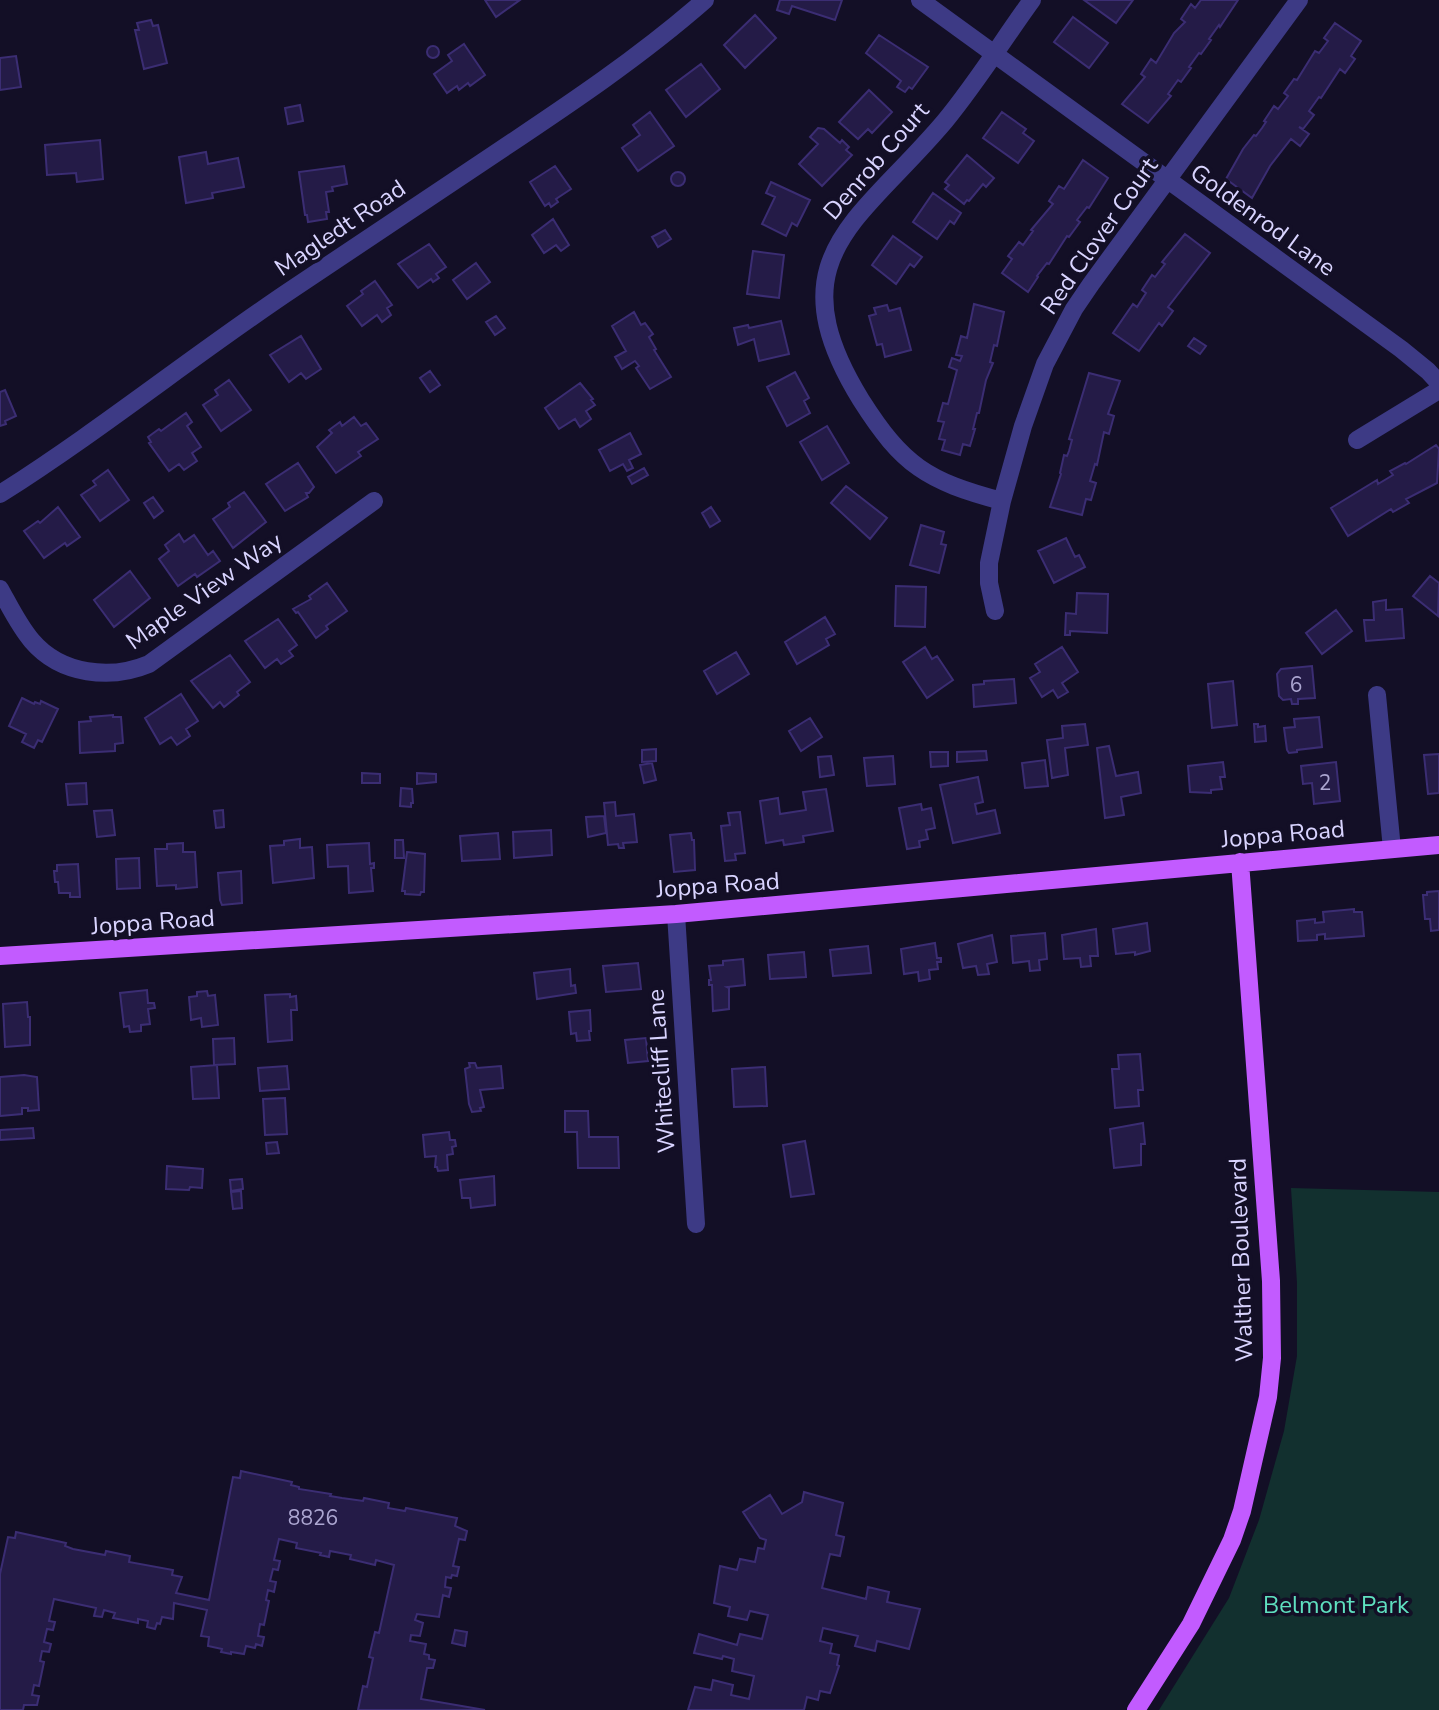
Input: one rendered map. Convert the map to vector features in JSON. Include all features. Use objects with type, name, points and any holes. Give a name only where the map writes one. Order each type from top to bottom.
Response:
[{"type":"main road","name":"Joppa Road","points":[[0,956],[676,914],[1439,845]]},
{"type":"main road","name":"Walther Boulevard","points":[[1136,1710],[1191,1624],[1231,1540],[1245,1497],[1268,1398],[1272,1358],[1271,1281],[1240,862]]},
{"type":"street","name":"Magledt Road","points":[[0,494],[69,449],[204,349],[594,87],[652,45],[705,0]]},
{"type":"street","name":"Goldenrod Lane","points":[[920,0],[1401,349],[1439,383]]},
{"type":"street","name":"Denrob Court","points":[[1003,501],[941,482],[909,461],[883,434],[837,356],[826,318],[825,281],[830,260],[850,225],[945,121],[1032,0]]},
{"type":"street","name":"Red Clover Court","points":[[995,611],[989,583],[989,563],[1003,501],[1036,385],[1059,335],[1086,292],[1299,0]]},
{"type":"street","points":[[1357,440],[1439,390]]},
{"type":"street","name":"Maple View Way","points":[[0,589],[33,642],[44,652],[69,666],[86,671],[106,673],[134,670],[149,664],[374,501]]},
{"type":"street","points":[[1377,695],[1392,849]]},
{"type":"street","name":"Whitecliff Lane","points":[[676,914],[696,1224]]},
{"type":"green space","name":"Belmont Park","points":[[1291,1188],[1439,1192],[1439,1710],[1159,1710],[1229,1598],[1259,1520],[1284,1431],[1297,1356],[1297,1283]]},
{"type":"building","points":[[485,0],[520,0],[496,17]]},
{"type":"building","points":[[780,0],[842,0],[835,20],[792,6],[789,14],[777,10]]},
{"type":"building","points":[[1084,0],[1133,0],[1116,23]]},
{"type":"building","points":[[1201,0],[1238,0],[1181,82],[1178,80],[1168,94],[1171,96],[1148,123],[1122,104],[1145,77],[1141,74],[1151,59],[1156,63],[1174,33],[1185,22],[1181,19],[1191,4],[1195,8]]},
{"type":"building","points":[[755,15],[776,38],[745,68],[724,45]]},
{"type":"building","points":[[1073,17],[1108,43],[1089,68],[1054,42]]},
{"type":"building","points":[[151,20],[153,26],[158,25],[167,63],[144,69],[135,30],[139,30],[137,23]]},
{"type":"building","points":[[1335,23],[1361,41],[1351,56],[1355,59],[1345,73],[1340,69],[1309,111],[1314,115],[1303,129],[1299,127],[1309,134],[1300,146],[1291,139],[1270,166],[1252,198],[1226,179],[1243,149],[1262,128],[1274,106],[1278,109],[1288,96],[1284,93],[1294,79],[1297,80],[1315,51],[1319,53],[1328,41],[1324,38]]},
{"type":"building","points":[[879,35],[928,67],[912,89],[909,87],[905,92],[897,87],[901,81],[866,53]]},
{"type":"building","points":[[464,44],[485,75],[470,86],[468,83],[459,90],[457,86],[447,93],[434,74],[452,61],[448,55]]},
{"type":"building","points":[[428,47],[438,47],[438,57],[428,57]]},
{"type":"building","points":[[16,56],[21,87],[0,90],[0,58]]},
{"type":"building","points":[[701,64],[720,89],[686,117],[666,90]]},
{"type":"building","points":[[869,90],[892,112],[872,133],[868,129],[858,139],[839,122]]},
{"type":"building","points":[[300,105],[303,121],[288,124],[285,108]]},
{"type":"building","points":[[650,112],[674,146],[638,171],[622,148],[640,135],[633,125]]},
{"type":"building","points":[[1002,112],[1026,129],[1023,133],[1034,141],[1018,163],[983,138]]},
{"type":"building","points":[[818,128],[824,129],[840,143],[842,140],[849,147],[846,150],[852,155],[822,186],[799,164],[818,144],[810,137]]},
{"type":"building","points":[[100,140],[103,179],[77,182],[76,173],[47,175],[45,145]]},
{"type":"building","points":[[206,152],[208,164],[238,158],[244,187],[212,193],[213,198],[186,203],[179,157]]},
{"type":"building","points":[[967,155],[994,178],[986,187],[983,184],[964,204],[945,189],[949,185],[945,182]]},
{"type":"building","points":[[1083,160],[1108,178],[1089,208],[1087,207],[1077,220],[1080,222],[1037,276],[1028,292],[1002,273],[1012,259],[1008,256],[1019,242],[1023,245],[1033,231],[1031,230],[1053,204],[1049,201],[1059,186],[1064,189]]},
{"type":"building","points":[[344,166],[347,184],[332,187],[333,191],[326,192],[329,212],[326,212],[327,219],[308,222],[299,172]]},
{"type":"building","points":[[555,166],[571,189],[556,199],[558,202],[551,207],[549,203],[545,206],[530,182]]},
{"type":"building","points":[[678,172],[683,174],[683,184],[678,186],[673,184],[671,179],[673,174]]},
{"type":"building","points":[[771,182],[810,200],[797,226],[792,223],[786,236],[762,224],[775,197],[766,193]]},
{"type":"building","points":[[933,193],[961,213],[954,224],[950,221],[937,239],[913,222]]},
{"type":"building","points":[[553,219],[569,245],[561,251],[556,245],[544,253],[532,235]]},
{"type":"building","points":[[665,230],[671,239],[658,247],[652,237]]},
{"type":"building","points":[[1185,234],[1210,253],[1168,307],[1173,311],[1162,326],[1159,323],[1139,351],[1113,333],[1133,304],[1137,307],[1146,293],[1142,290],[1152,275],[1155,277],[1165,264],[1162,262]]},
{"type":"building","points":[[893,236],[922,257],[914,267],[910,264],[896,284],[872,265]]},
{"type":"building","points":[[429,244],[446,267],[436,274],[439,278],[433,282],[431,279],[418,288],[398,264]]},
{"type":"building","points":[[753,251],[784,255],[779,298],[747,294]]},
{"type":"building","points":[[476,263],[490,282],[467,299],[453,280]]},
{"type":"building","points":[[375,281],[392,305],[387,308],[391,315],[382,322],[377,315],[362,326],[347,306]]},
{"type":"building","points":[[974,304],[1004,312],[970,446],[963,444],[960,455],[942,450],[945,440],[939,439],[944,422],[938,421],[943,403],[948,404],[957,370],[949,367],[952,358],[960,361],[962,356],[956,355],[961,336],[967,338]]},
{"type":"building","points":[[887,305],[889,311],[900,308],[911,350],[885,357],[882,344],[877,345],[869,316],[876,314],[874,308]]},
{"type":"building","points":[[634,312],[641,325],[645,323],[653,334],[649,337],[656,349],[654,350],[671,377],[650,389],[636,368],[639,366],[635,361],[622,369],[615,357],[626,351],[612,326]]},
{"type":"building","points":[[496,316],[505,328],[495,335],[486,322]]},
{"type":"building","points":[[781,321],[789,354],[759,361],[754,339],[738,345],[734,328],[748,325],[749,328]]},
{"type":"building","points":[[301,336],[321,369],[306,379],[301,373],[289,382],[270,355]]},
{"type":"building","points":[[1194,338],[1206,346],[1200,354],[1188,346]]},
{"type":"building","points":[[430,371],[440,385],[430,392],[420,378]]},
{"type":"building","points":[[795,372],[809,398],[804,401],[810,413],[787,426],[767,387]]},
{"type":"building","points":[[1089,373],[1120,381],[1108,414],[1114,416],[1109,434],[1104,432],[1097,465],[1095,464],[1090,481],[1096,483],[1091,500],[1086,499],[1082,515],[1050,507],[1064,455],[1067,456],[1069,451],[1072,440],[1069,439]]},
{"type":"building","points":[[229,380],[251,410],[221,431],[203,405],[218,395],[215,390]]},
{"type":"building","points":[[580,383],[595,405],[586,411],[591,419],[580,427],[575,419],[559,429],[545,408]]},
{"type":"building","points":[[5,390],[16,416],[0,426],[0,392]]},
{"type":"building","points":[[186,413],[192,422],[187,426],[201,447],[192,453],[197,461],[184,470],[179,464],[169,471],[149,443],[151,442],[148,437]]},
{"type":"building","points":[[354,417],[361,426],[366,423],[378,439],[358,452],[361,456],[336,473],[317,447],[332,433],[329,430],[340,422],[342,426]]},
{"type":"building","points":[[827,426],[849,463],[822,480],[800,442]]},
{"type":"building","points":[[630,433],[641,454],[629,460],[633,468],[627,471],[623,464],[610,471],[599,450]]},
{"type":"building","points":[[1436,445],[1439,449],[1437,483],[1406,499],[1409,503],[1393,512],[1391,509],[1348,536],[1331,508],[1377,480],[1378,484],[1393,475],[1390,471]]},
{"type":"building","points":[[298,463],[314,487],[306,493],[308,497],[285,511],[266,484]]},
{"type":"building","points":[[644,468],[648,475],[632,484],[628,477]]},
{"type":"building","points":[[108,470],[129,500],[100,521],[81,495],[96,485],[93,481]]},
{"type":"building","points":[[846,486],[887,518],[870,539],[831,503]]},
{"type":"building","points":[[244,492],[266,522],[233,548],[213,519],[230,507],[228,503]]},
{"type":"building","points":[[153,497],[163,511],[154,518],[144,503]]},
{"type":"building","points":[[58,507],[80,537],[67,546],[65,543],[44,558],[24,531],[38,521],[40,523]]},
{"type":"building","points":[[711,507],[720,521],[710,527],[702,513]]},
{"type":"building","points":[[921,525],[944,532],[941,544],[946,545],[939,573],[910,565]]},
{"type":"building","points":[[179,534],[184,542],[194,535],[208,555],[213,551],[220,561],[178,586],[159,559],[169,551],[165,545]]},
{"type":"building","points":[[1066,538],[1075,557],[1079,555],[1085,567],[1054,583],[1038,551]]},
{"type":"building","points":[[130,571],[150,598],[114,627],[94,600]]},
{"type":"building","points":[[1430,576],[1439,583],[1438,616],[1413,596]]},
{"type":"building","points":[[327,583],[347,611],[326,626],[328,629],[316,638],[293,609],[311,599],[309,596]]},
{"type":"building","points":[[896,586],[926,587],[925,627],[895,626]]},
{"type":"building","points":[[1077,593],[1108,594],[1107,633],[1070,631],[1070,635],[1065,635],[1066,613],[1076,614]]},
{"type":"building","points":[[1386,600],[1386,610],[1402,609],[1404,638],[1366,641],[1364,620],[1374,620],[1373,602]]},
{"type":"building","points":[[1336,610],[1352,631],[1322,654],[1306,633]]},
{"type":"building","points":[[825,617],[835,634],[826,639],[829,645],[797,664],[785,642]]},
{"type":"building","points":[[278,619],[297,645],[289,651],[293,656],[281,664],[277,659],[265,668],[245,641]]},
{"type":"building","points":[[925,647],[932,659],[937,656],[953,680],[927,698],[903,662]]},
{"type":"building","points":[[1062,647],[1078,672],[1062,683],[1068,692],[1058,698],[1053,690],[1042,697],[1030,678],[1040,672],[1035,664]]},
{"type":"building","points":[[736,652],[749,674],[717,694],[704,671]]},
{"type":"building","points":[[230,655],[250,682],[224,707],[220,702],[213,708],[191,681]]},
{"type":"building","points":[[1312,666],[1315,698],[1298,699],[1298,704],[1292,704],[1291,699],[1283,700],[1279,696],[1277,674],[1281,669]]},
{"type":"building","points":[[1014,679],[1016,703],[974,707],[973,685],[984,684],[984,681]]},
{"type":"building","points":[[1233,681],[1237,725],[1212,728],[1208,684]]},
{"type":"building","points":[[181,694],[198,721],[186,729],[190,736],[177,745],[171,737],[160,744],[145,718]]},
{"type":"building","points":[[22,698],[34,704],[40,704],[41,701],[58,709],[42,742],[38,740],[34,748],[22,742],[26,734],[9,726]]},
{"type":"building","points":[[90,717],[121,717],[123,743],[115,744],[115,751],[80,753],[79,722],[91,721]]},
{"type":"building","points":[[1319,717],[1322,747],[1289,753],[1284,728],[1295,727],[1294,719]]},
{"type":"building","points":[[810,718],[822,737],[801,751],[789,731]]},
{"type":"building","points":[[1085,724],[1088,745],[1065,748],[1068,775],[1052,778],[1047,740],[1063,738],[1062,726]]},
{"type":"building","points":[[1254,724],[1258,724],[1258,727],[1265,726],[1266,741],[1255,742]]},
{"type":"building","points":[[1109,746],[1116,776],[1138,772],[1141,793],[1121,797],[1124,815],[1105,818],[1097,748]]},
{"type":"building","points":[[656,749],[656,761],[642,762],[642,750]]},
{"type":"building","points":[[986,751],[987,760],[957,762],[957,752]]},
{"type":"building","points":[[930,752],[948,752],[948,766],[931,767]]},
{"type":"building","points":[[1439,754],[1439,793],[1428,794],[1424,755]]},
{"type":"building","points":[[831,756],[834,775],[820,777],[818,757]]},
{"type":"building","points":[[893,756],[895,784],[867,786],[864,758]]},
{"type":"building","points":[[1045,760],[1048,786],[1025,788],[1022,763]]},
{"type":"building","points":[[1223,762],[1225,777],[1220,777],[1222,789],[1211,790],[1211,793],[1190,792],[1188,766]]},
{"type":"building","points":[[1336,762],[1340,801],[1314,804],[1312,783],[1303,784],[1301,766]]},
{"type":"building","points":[[652,763],[656,780],[644,783],[640,765]]},
{"type":"building","points":[[362,773],[380,774],[380,783],[362,783]]},
{"type":"building","points":[[417,773],[436,774],[436,782],[417,784]]},
{"type":"building","points":[[978,777],[983,802],[975,804],[977,814],[995,810],[1000,833],[953,843],[940,785]]},
{"type":"building","points":[[86,783],[87,804],[68,805],[66,784]]},
{"type":"building","points":[[401,788],[412,789],[411,807],[400,806]]},
{"type":"building","points":[[826,789],[833,831],[803,836],[804,842],[784,845],[783,840],[766,843],[760,801],[778,798],[780,814],[806,810],[803,792]]},
{"type":"building","points":[[615,802],[616,816],[634,814],[637,842],[623,843],[624,848],[619,848],[618,844],[608,845],[604,803]]},
{"type":"building","points":[[921,804],[922,810],[931,808],[935,828],[926,830],[928,839],[919,841],[920,847],[907,849],[899,808]]},
{"type":"building","points":[[112,810],[115,835],[97,837],[94,811]]},
{"type":"building","points":[[223,810],[224,827],[216,828],[214,811]]},
{"type":"building","points":[[740,812],[745,853],[735,854],[736,860],[725,861],[721,826],[730,825],[728,813]]},
{"type":"building","points":[[604,816],[606,833],[588,837],[586,817]]},
{"type":"building","points":[[551,830],[552,855],[514,858],[513,832]]},
{"type":"building","points":[[498,833],[500,859],[462,861],[460,836]]},
{"type":"building","points":[[691,833],[694,840],[695,870],[674,872],[670,835]]},
{"type":"building","points":[[300,839],[300,848],[312,847],[314,878],[273,883],[270,846],[284,845],[284,841]]},
{"type":"building","points":[[395,840],[403,840],[404,858],[395,858]]},
{"type":"building","points":[[183,843],[183,852],[195,852],[197,887],[176,889],[176,885],[157,886],[155,849],[167,849],[167,844]]},
{"type":"building","points":[[369,843],[370,864],[374,863],[374,868],[371,868],[373,891],[349,893],[348,866],[328,867],[327,845]]},
{"type":"building","points":[[407,852],[425,854],[424,892],[420,895],[405,894],[405,891],[402,891]]},
{"type":"building","points":[[139,858],[140,888],[117,889],[116,859]]},
{"type":"building","points":[[78,864],[80,897],[59,893],[54,871],[57,871],[57,865]]},
{"type":"building","points":[[241,871],[242,903],[222,905],[218,873]]},
{"type":"building","points":[[1439,891],[1439,930],[1431,931],[1430,919],[1425,919],[1423,895]]},
{"type":"building","points":[[1354,909],[1354,912],[1362,912],[1364,936],[1325,939],[1325,934],[1317,935],[1317,940],[1298,941],[1297,921],[1315,919],[1315,923],[1324,922],[1323,912]]},
{"type":"building","points":[[1147,923],[1150,951],[1135,955],[1135,952],[1116,954],[1113,929]]},
{"type":"building","points":[[1096,929],[1098,956],[1090,956],[1091,966],[1081,967],[1080,958],[1064,959],[1062,935]]},
{"type":"building","points":[[1045,933],[1047,959],[1039,960],[1040,970],[1030,971],[1029,961],[1013,963],[1011,936]]},
{"type":"building","points":[[992,935],[997,962],[987,964],[989,974],[978,975],[976,966],[963,968],[958,944]]},
{"type":"building","points":[[935,943],[937,958],[941,958],[941,962],[937,962],[938,969],[929,970],[930,979],[919,981],[918,972],[904,974],[901,949]]},
{"type":"building","points":[[868,946],[871,973],[833,976],[830,950]]},
{"type":"building","points":[[804,952],[806,977],[770,979],[768,955]]},
{"type":"building","points":[[743,959],[745,985],[727,987],[729,1009],[713,1011],[709,966]]},
{"type":"building","points":[[638,963],[641,989],[606,992],[603,966]]},
{"type":"building","points":[[570,969],[571,986],[575,985],[576,993],[537,999],[534,973]]},
{"type":"building","points":[[147,990],[148,1003],[154,1003],[155,1008],[148,1009],[150,1024],[141,1025],[141,1031],[130,1032],[129,1026],[124,1027],[120,993]]},
{"type":"building","points":[[207,991],[208,996],[215,995],[218,1025],[202,1027],[201,1018],[191,1020],[189,997],[197,996],[197,992]]},
{"type":"building","points":[[290,994],[290,997],[296,996],[297,1010],[291,1010],[292,1040],[268,1042],[265,995]]},
{"type":"building","points":[[27,1002],[30,1045],[5,1047],[3,1004]]},
{"type":"building","points":[[590,1010],[590,1040],[577,1041],[576,1033],[571,1034],[569,1012]]},
{"type":"building","points":[[234,1038],[235,1064],[214,1065],[213,1039]]},
{"type":"building","points":[[646,1038],[648,1061],[628,1063],[625,1040]]},
{"type":"building","points":[[1140,1054],[1143,1090],[1138,1090],[1139,1106],[1115,1108],[1112,1069],[1119,1069],[1118,1055]]},
{"type":"building","points":[[469,1063],[475,1063],[477,1068],[501,1066],[503,1088],[480,1090],[484,1107],[480,1108],[481,1111],[472,1112],[469,1104],[465,1069],[470,1067]]},
{"type":"building","points":[[217,1065],[219,1098],[193,1099],[191,1067]]},
{"type":"building","points":[[287,1066],[289,1089],[260,1091],[258,1068]]},
{"type":"building","points":[[765,1067],[767,1106],[734,1107],[732,1069]]},
{"type":"building","points":[[0,1077],[37,1077],[39,1110],[28,1111],[28,1108],[22,1108],[22,1114],[0,1116]]},
{"type":"building","points":[[285,1098],[287,1134],[265,1135],[263,1099]]},
{"type":"building","points":[[565,1111],[588,1111],[589,1137],[618,1137],[619,1168],[578,1168],[577,1132],[565,1132]]},
{"type":"building","points":[[1143,1123],[1145,1144],[1141,1144],[1141,1165],[1114,1168],[1110,1129]]},
{"type":"building","points":[[33,1128],[34,1138],[0,1140],[0,1130]]},
{"type":"building","points":[[449,1132],[450,1140],[455,1140],[456,1146],[452,1147],[453,1154],[447,1155],[448,1170],[438,1171],[435,1167],[436,1156],[425,1157],[423,1135]]},
{"type":"building","points":[[805,1141],[814,1194],[791,1197],[783,1145]]},
{"type":"building","points":[[277,1142],[279,1153],[267,1154],[266,1143]]},
{"type":"building","points":[[167,1166],[203,1169],[202,1188],[166,1189]]},
{"type":"building","points":[[494,1176],[495,1205],[471,1208],[470,1198],[462,1198],[460,1180]]},
{"type":"building","points":[[242,1179],[243,1189],[231,1191],[230,1180]]},
{"type":"building","points":[[241,1191],[242,1208],[233,1209],[231,1192]]},
{"type":"building","points":[[241,1471],[292,1482],[291,1485],[299,1489],[331,1494],[330,1496],[363,1501],[364,1498],[389,1503],[388,1508],[405,1511],[406,1508],[457,1518],[455,1526],[467,1531],[465,1540],[459,1539],[453,1566],[459,1567],[457,1576],[446,1577],[445,1587],[451,1588],[449,1597],[443,1595],[439,1617],[417,1614],[415,1620],[423,1623],[420,1636],[411,1635],[410,1641],[426,1644],[424,1654],[435,1660],[433,1668],[427,1668],[421,1699],[485,1710],[358,1710],[363,1686],[367,1687],[373,1658],[369,1657],[375,1632],[379,1633],[394,1565],[376,1560],[375,1565],[350,1559],[351,1555],[330,1551],[329,1557],[320,1555],[321,1553],[296,1548],[297,1543],[279,1539],[274,1560],[280,1561],[278,1570],[273,1569],[270,1581],[276,1582],[274,1592],[268,1590],[266,1600],[269,1601],[264,1625],[260,1624],[258,1636],[264,1637],[262,1646],[246,1646],[244,1654],[231,1654],[208,1646],[209,1637],[201,1636],[207,1610],[174,1603],[173,1619],[162,1617],[155,1629],[147,1627],[148,1621],[138,1619],[138,1623],[113,1618],[115,1613],[104,1610],[102,1617],[94,1616],[96,1608],[54,1599],[49,1621],[55,1622],[53,1630],[47,1629],[44,1642],[51,1644],[49,1652],[42,1651],[40,1661],[44,1662],[39,1686],[34,1685],[32,1695],[39,1696],[37,1705],[24,1705],[23,1710],[0,1710],[0,1574],[8,1537],[15,1538],[16,1532],[66,1543],[65,1546],[73,1549],[130,1556],[129,1562],[173,1570],[172,1575],[182,1577],[176,1593],[209,1600],[233,1477],[240,1478]]},
{"type":"building","points":[[804,1492],[843,1503],[836,1535],[844,1537],[840,1556],[830,1554],[822,1588],[866,1599],[868,1587],[889,1592],[887,1602],[920,1609],[909,1649],[877,1641],[875,1651],[855,1646],[858,1636],[823,1628],[820,1641],[832,1644],[830,1653],[839,1655],[839,1666],[830,1693],[820,1691],[818,1700],[807,1697],[804,1710],[688,1710],[695,1687],[711,1690],[713,1680],[733,1685],[731,1695],[749,1699],[754,1676],[732,1671],[734,1659],[694,1653],[699,1634],[737,1645],[740,1634],[762,1639],[768,1615],[750,1611],[747,1620],[728,1616],[730,1607],[714,1603],[720,1566],[737,1570],[740,1559],[755,1562],[758,1548],[764,1549],[766,1540],[760,1538],[743,1512],[770,1495],[782,1514],[802,1502]]},
{"type":"building","points":[[455,1630],[467,1632],[465,1646],[452,1643]]}]
